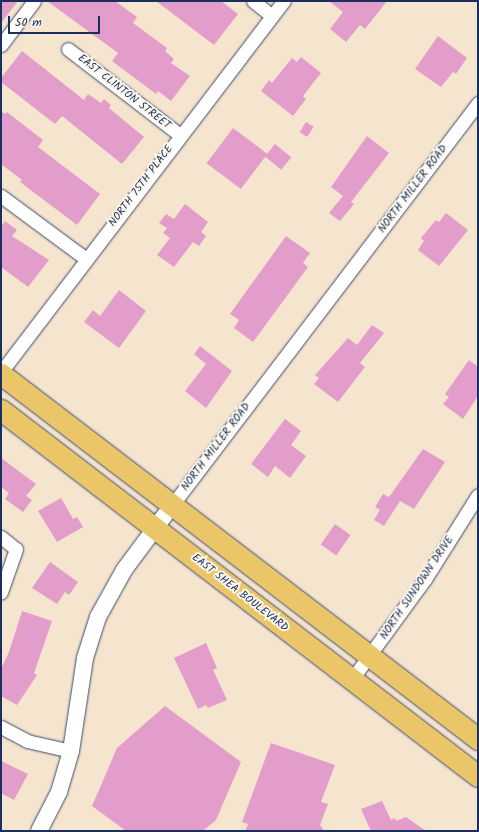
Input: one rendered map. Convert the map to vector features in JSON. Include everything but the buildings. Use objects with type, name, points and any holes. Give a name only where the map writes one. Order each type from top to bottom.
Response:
[{"type":"main road","points":[[1,373],[478,739]]},
{"type":"main road","name":"EAST SHEA BOULEVARD","points":[[1,410],[478,776]]},
{"type":"street","points":[[1,45],[34,1]]},
{"type":"street","points":[[253,1],[272,16]]},
{"type":"street","name":"NORTH 75TH PLACE","points":[[1,373],[180,135],[284,1]]},
{"type":"street","name":"EAST CLINTON STREET","points":[[68,49],[180,135]]},
{"type":"street","name":"NORTH MILLER ROAD","points":[[39,831],[59,792],[71,751],[81,676],[96,623],[114,584],[155,527],[478,103]]},
{"type":"street","points":[[1,196],[86,259]]},
{"type":"street","name":"NORTH SUNDOWN DRIVE","points":[[352,679],[425,579],[478,495]]},
{"type":"street","points":[[1,537],[16,549],[1,592]]},
{"type":"street","points":[[1,727],[27,741],[71,751]]}]
